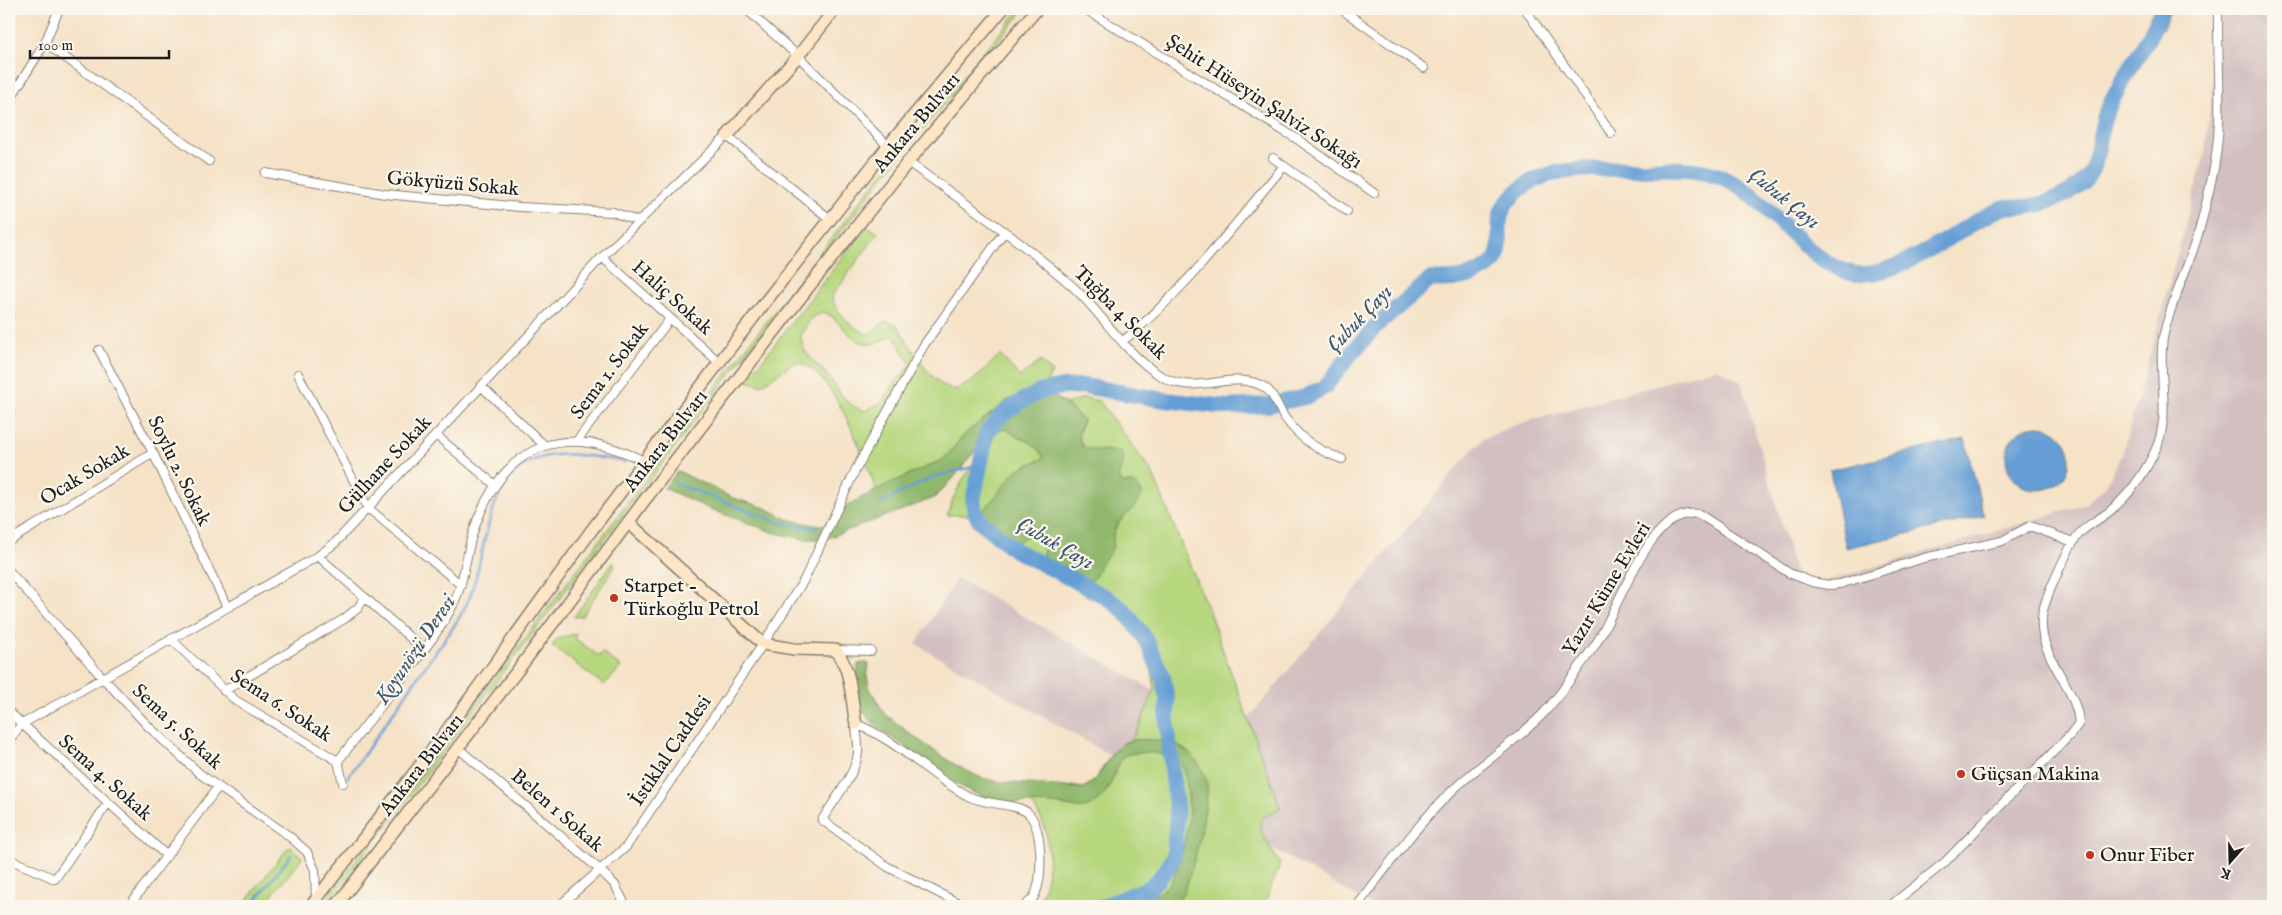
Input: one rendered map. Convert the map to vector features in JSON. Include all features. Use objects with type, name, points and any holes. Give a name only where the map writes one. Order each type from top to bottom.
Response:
[{"type":"main road","points":[[727,136],[798,56],[835,9]]},
{"type":"main road","name":"Ankara Bulvarı","points":[[313,903],[442,737],[644,461],[830,219],[888,146],[1003,9]]},
{"type":"main road","name":"Ankara Bulvarı","points":[[336,906],[628,522],[908,162],[1037,9]]},
{"type":"main road","points":[[628,522],[763,644],[794,649],[836,650],[842,657],[847,670],[856,724]]},
{"type":"street","points":[[9,101],[45,43],[59,9]]},
{"type":"street","points":[[746,9],[798,56],[888,146]]},
{"type":"street","name":"Şehit Hüseyin Şalviz Sokağı","points":[[1085,9],[1297,138],[1374,192]]},
{"type":"street","points":[[1341,9],[1424,68]]},
{"type":"street","points":[[1352,16],[1357,9]]},
{"type":"street","points":[[1525,9],[1611,133]]},
{"type":"street","points":[[1890,906],[1944,863],[2070,735],[2079,723],[2078,711],[2072,697],[2047,651],[2042,626],[2043,611],[2073,542],[2082,531],[2125,497],[2156,451],[2162,426],[2164,405],[2161,356],[2163,339],[2167,321],[2194,247],[2217,152],[2220,120],[2217,54],[2218,9]]},
{"type":"street","points":[[45,43],[209,160]]},
{"type":"street","points":[[727,136],[830,219]]},
{"type":"street","name":"Gülhane Sokak","points":[[9,740],[22,724],[318,556],[335,543],[602,257],[637,221],[727,136]]},
{"type":"street","points":[[1273,158],[1347,211]]},
{"type":"street","name":"Tuğba 4 Sokak","points":[[908,162],[1056,272],[1084,297],[1123,341],[1154,372],[1176,384],[1192,386],[1246,381],[1265,387],[1285,418],[1312,447],[1342,459]]},
{"type":"street","points":[[1123,341],[1146,323],[1171,296],[1284,166]]},
{"type":"street","name":"Gökyüzü Sokak","points":[[265,173],[385,194],[520,207],[613,212],[637,221]]},
{"type":"street","name":"İstiklal Caddesi","points":[[559,906],[615,858],[633,837],[763,644],[804,580],[854,472],[924,345],[1004,232]]},
{"type":"street","name":"Haliç Sokak","points":[[602,257],[720,363]]},
{"type":"street","name":"Sema 1. Sokak","points":[[576,442],[670,319]]},
{"type":"street","name":"Soylu 2. Sokak","points":[[99,350],[153,453],[227,607]]},
{"type":"street","points":[[298,374],[368,508],[461,585]]},
{"type":"street","points":[[481,386],[544,445]]},
{"type":"street","points":[[436,435],[495,485]]},
{"type":"street","name":"Sema 1. Sokak","points":[[338,761],[441,626],[461,585],[476,522],[495,485],[514,464],[544,445],[576,442],[610,448],[644,461]]},
{"type":"street","name":"Ocak Sokak","points":[[9,541],[153,453]]},
{"type":"street","name":"Yazır Küme Evleri","points":[[1357,906],[1411,838],[1453,790],[1529,728],[1548,708],[1602,636],[1626,584],[1651,542],[1661,528],[1674,517],[1690,512],[1699,514],[1798,578],[1829,585],[1861,578],[1924,558],[2002,541],[2030,526],[2073,542]]},
{"type":"street","points":[[318,556],[424,650]]},
{"type":"street","name":"Sema 5. Sokak","points":[[9,571],[12,580],[149,727],[200,774],[289,836],[307,852],[315,870],[313,903]]},
{"type":"street","points":[[224,691],[344,619],[358,608],[365,597]]},
{"type":"street","name":"Sema 6. Sokak","points":[[171,639],[224,691],[338,761],[343,783]]},
{"type":"street","points":[[836,650],[872,651]]},
{"type":"street","name":"Sema 4. Sokak","points":[[9,712],[167,856]]},
{"type":"street","points":[[964,906],[888,867],[822,820],[856,762],[858,753],[856,724],[877,733],[969,797],[989,804],[1017,808],[1026,811],[1031,816],[1038,832],[1040,856],[1035,896],[1025,906]]},
{"type":"street","name":"Belen 1 Sokak","points":[[458,748],[600,870],[615,885],[626,906]]},
{"type":"street","points":[[129,906],[218,787]]},
{"type":"street","points":[[9,859],[55,879],[108,803]]},
{"type":"shaded area","points":[[2221,9],[2273,9],[2273,906],[1373,906],[916,644],[957,578],[1234,736],[1471,451],[1485,438],[1515,425],[1717,368],[1741,382],[1800,589],[2084,505],[2105,487],[2122,455],[2137,401],[2205,153]]},
{"type":"green space","points":[[1020,9],[1025,9],[891,167],[718,390],[326,906],[321,906],[726,374],[892,160]]},
{"type":"green space","points":[[2154,9],[2171,9],[2162,31],[2149,19]]},
{"type":"green space","points":[[867,226],[878,233],[832,298],[842,315],[857,329],[868,334],[886,321],[898,326],[923,365],[940,384],[949,388],[957,389],[963,387],[1000,355],[1020,377],[1041,361],[1052,372],[1043,389],[1008,400],[965,434],[944,459],[876,490],[845,416],[822,379],[809,367],[795,362],[761,385],[746,381]],"holes":[[[824,312],[851,335],[862,342],[873,344],[893,336],[911,365],[896,381],[882,402],[865,411],[858,409],[847,401],[803,347],[801,334],[812,317]]]},
{"type":"green space","points":[[1043,389],[1066,404],[1083,420],[1078,436],[1083,447],[1095,450],[1120,451],[1124,458],[1118,477],[1123,483],[1132,483],[1142,493],[1138,503],[1120,521],[1115,529],[1111,551],[1100,565],[1095,577],[1091,580],[1071,580],[1045,571],[1043,547],[1039,538],[1035,536],[1025,537],[1008,551],[1002,547],[1001,531],[983,520],[982,512],[1018,469],[1044,458],[1034,445],[1007,429],[997,430],[979,446],[952,480],[934,498],[825,539],[803,539],[775,533],[710,509],[664,488],[678,471],[733,498],[766,508],[787,519],[813,525],[825,525],[844,507],[890,483],[944,459],[965,434],[1008,400]]},
{"type":"green space","points":[[1084,398],[1099,401],[1152,472],[1209,612],[1274,790],[1280,808],[1261,819],[1260,830],[1280,864],[1264,906],[1036,906],[1041,898],[1047,877],[1048,843],[1043,823],[1031,803],[1071,786],[1083,788],[1094,781],[1113,752],[1123,743],[1131,740],[1139,727],[1155,689],[1153,677],[1145,647],[1106,602],[1002,547],[984,533],[968,515],[947,515],[962,481],[997,430],[1007,429],[1024,440],[1043,444],[1083,446],[1078,437],[1083,420],[1066,404]]},
{"type":"green space","points":[[613,562],[615,566],[582,616],[574,617]]},
{"type":"green space","points":[[577,633],[574,638],[599,656],[602,652],[621,667],[604,685],[552,646],[557,639]]},
{"type":"green space","points":[[858,664],[869,664],[867,676],[869,687],[884,713],[917,739],[954,764],[979,777],[999,782],[1083,788],[1096,778],[1115,750],[1129,741],[1142,739],[1163,741],[1185,750],[1197,761],[1205,775],[1207,793],[1202,828],[1192,868],[1180,899],[1174,906],[1170,907],[1132,906],[1154,896],[1168,886],[1173,878],[1181,855],[1186,836],[1189,808],[1185,772],[1176,760],[1154,753],[1137,753],[1123,756],[1107,791],[1097,802],[1086,807],[1079,808],[1044,803],[1011,803],[975,794],[952,781],[924,758],[888,735],[869,719],[862,709],[858,697],[857,683]]},
{"type":"green space","points":[[291,847],[302,857],[263,906],[242,906],[287,849]]},
{"type":"water","points":[[2038,426],[2050,428],[2061,435],[2068,446],[2070,458],[2068,470],[2061,481],[2050,488],[2038,490],[2026,488],[2015,481],[2008,470],[2006,458],[2008,446],[2015,435],[2026,428]]},
{"type":"water","points":[[1965,439],[1984,516],[1846,548],[1830,470]]},
{"type":"waterway","name":"Çubuk Çayı","points":[[1104,906],[1151,887],[1167,869],[1174,855],[1177,816],[1167,722],[1167,699],[1163,677],[1145,638],[1125,611],[1106,597],[1015,550],[980,521],[975,512],[973,501],[987,432],[1003,414],[1023,400],[1042,391],[1063,387],[1084,386],[1165,400],[1227,407],[1269,405],[1305,397],[1325,387],[1349,356],[1378,324],[1431,279],[1464,277],[1480,271],[1494,262],[1498,254],[1499,224],[1504,207],[1523,187],[1551,174],[1589,169],[1678,169],[1713,174],[1730,181],[1748,192],[1805,246],[1835,267],[1851,273],[1868,274],[1887,269],[1928,251],[2004,207],[2032,206],[2050,201],[2059,198],[2082,182],[2088,176],[2094,164],[2103,123],[2111,102],[2149,36],[2162,9]]},
{"type":"waterway","name":"Koyunözü Deresi","points":[[348,777],[448,636],[464,610],[474,585],[493,510],[500,493],[510,478],[523,466],[547,456],[587,456],[626,462]]},
{"type":"waterway","name":"Koyunözü Deresi","points":[[880,503],[933,477],[980,465]]},
{"type":"waterway","name":"Koyunözü Deresi","points":[[675,483],[778,522],[818,529]]},
{"type":"waterway","name":"Koyunözü Deresi","points":[[251,906],[291,855]]},
{"type":"place","name":"Starpet - Türkoğlu Petrol","points":[[614,598]]},
{"type":"place","name":"Güçsan Makina","points":[[1961,774]]},
{"type":"place","name":"Onur Fiber","points":[[2090,855]]}]
